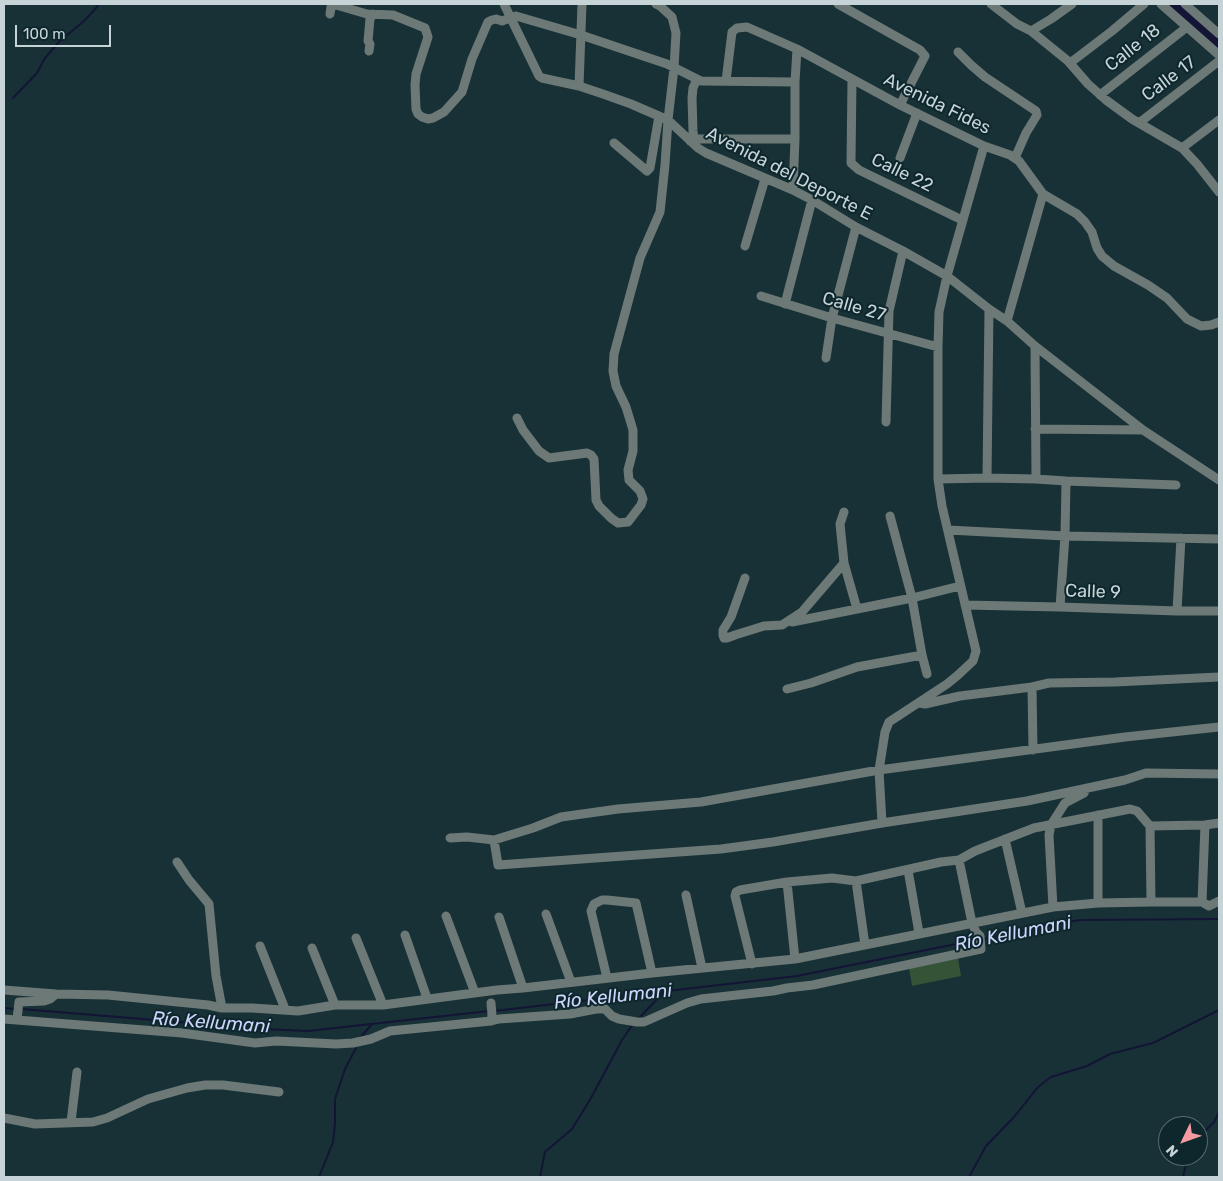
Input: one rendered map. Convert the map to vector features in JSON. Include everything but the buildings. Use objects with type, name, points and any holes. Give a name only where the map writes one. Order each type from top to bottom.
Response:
[{"type":"street","points":[[504,4],[511,18]]},
{"type":"street","points":[[579,86],[582,4]]},
{"type":"street","points":[[614,143],[647,171],[650,168],[674,68],[676,34],[672,17],[656,4]]},
{"type":"street","points":[[838,4],[920,50],[925,56],[900,105]]},
{"type":"street","points":[[991,4],[1017,24],[1031,31],[1070,63],[1100,95],[1132,119],[1182,148],[1216,180],[1219,192]]},
{"type":"street","points":[[1031,31],[1072,4]]},
{"type":"street","points":[[1070,63],[1144,4]]},
{"type":"street","points":[[1161,4],[1219,55]]},
{"type":"street","points":[[1185,4],[1219,34]]},
{"type":"street","points":[[330,14],[332,7],[336,6],[362,13],[388,14],[422,26],[428,37],[418,67],[415,85],[416,110],[422,117],[428,118],[433,118],[444,112],[462,92],[472,59],[488,22],[496,19],[502,22],[516,16],[581,35],[666,64],[701,81],[795,82]]},
{"type":"street","points":[[369,51],[370,19],[373,14]]},
{"type":"street","name":"Avenida del Deporte E","points":[[511,18],[539,76],[542,78],[579,86],[631,104],[663,118],[706,153],[793,190],[856,228],[903,250],[947,276],[1007,321],[1035,346],[1143,430],[1219,480]]},
{"type":"street","name":"Calle 18","points":[[1100,95],[1187,27]]},
{"type":"street","name":"Avenida Fides","points":[[726,81],[730,36],[737,28],[748,28],[797,49],[900,105],[984,146],[1010,155],[1019,161],[1043,194]]},
{"type":"street","points":[[793,190],[797,49]]},
{"type":"street","points":[[958,52],[985,77],[1036,111],[1037,114],[1015,158]]},
{"type":"street","name":"Calle 17","points":[[1139,123],[1219,61]]},
{"type":"street","points":[[697,79],[692,98],[692,140],[795,139]]},
{"type":"street","name":"Calle 22","points":[[852,80],[850,164],[962,220]]},
{"type":"street","points":[[900,158],[917,113]]},
{"type":"street","points":[[517,418],[523,430],[539,451],[549,458],[587,454],[592,456],[594,459],[598,506],[618,523],[628,522],[641,505],[642,499],[640,491],[629,480],[628,470],[633,451],[633,430],[616,386],[613,371],[614,354],[640,258],[660,212],[665,165],[663,118]]},
{"type":"street","points":[[1182,148],[1219,120]]},
{"type":"street","points":[[882,822],[879,770],[885,732],[889,722],[947,684],[973,661],[976,651],[942,506],[938,479],[938,346],[939,312],[947,276],[984,146]]},
{"type":"street","points":[[745,246],[765,179]]},
{"type":"street","points":[[1007,321],[1043,194],[1077,214],[1085,222],[1092,232],[1097,248],[1102,256],[1114,266],[1167,298],[1187,319],[1201,326],[1219,322]]},
{"type":"street","points":[[785,304],[812,200]]},
{"type":"street","points":[[826,358],[832,318],[856,228]]},
{"type":"street","points":[[886,422],[889,312],[903,250]]},
{"type":"street","name":"Calle 27","points":[[761,296],[832,318],[938,346]]},
{"type":"street","points":[[987,478],[989,309]]},
{"type":"street","points":[[1035,346],[1036,479]]},
{"type":"street","points":[[1035,428],[1143,430]]},
{"type":"street","points":[[938,479],[1036,479],[1176,485]]},
{"type":"street","points":[[1060,607],[1065,536],[1066,481]]},
{"type":"street","points":[[844,512],[840,524],[844,563],[856,609]]},
{"type":"street","points":[[890,516],[912,598],[927,674]]},
{"type":"street","points":[[948,530],[1065,536],[1219,539]]},
{"type":"street","points":[[1177,611],[1181,538]]},
{"type":"street","points":[[782,625],[802,612],[844,563]]},
{"type":"street","points":[[745,578],[723,630],[724,638],[764,626],[782,625],[960,586]]},
{"type":"street","name":"Calle 9","points":[[966,605],[1219,611]]},
{"type":"street","points":[[786,689],[811,684],[857,667],[922,655]]},
{"type":"street","points":[[918,702],[925,704],[960,696],[1032,687],[1049,683],[1219,677]]},
{"type":"street","points":[[1032,687],[1033,750]]},
{"type":"street","points":[[450,838],[467,836],[494,840],[561,817],[618,809],[701,802],[879,770],[1125,737],[1219,727]]},
{"type":"street","points":[[494,840],[498,865],[721,848],[773,842],[882,822],[1027,801],[1125,780],[1146,773],[1219,774]]},
{"type":"street","points":[[1053,907],[1049,835],[1051,825],[1065,804],[1084,793],[1087,788]]},
{"type":"street","points":[[752,964],[735,896],[736,892],[740,890],[787,882],[832,878],[856,881],[941,862],[959,860],[975,851],[1034,828],[1130,809],[1137,811],[1150,826],[1151,902]]},
{"type":"street","points":[[1098,815],[1098,903]]},
{"type":"street","points":[[1150,826],[1219,823]]},
{"type":"street","points":[[1202,902],[1205,825]]},
{"type":"street","points":[[1006,839],[1022,913]]},
{"type":"street","points":[[4,991],[18,1010],[255,1043],[276,1041],[354,1043],[390,1031],[491,1011],[499,1019],[570,1014],[605,1009],[618,1019],[644,1022],[700,999],[813,985],[982,949],[981,939],[972,922],[959,860]]},
{"type":"street","points":[[177,862],[209,904],[216,976],[222,1008]]},
{"type":"street","points":[[908,870],[919,933]]},
{"type":"street","points":[[856,881],[865,945]]},
{"type":"street","points":[[787,882],[795,959]]},
{"type":"street","points":[[686,895],[702,968]]},
{"type":"street","points":[[607,978],[591,911],[594,904],[602,900],[636,903],[652,973]]},
{"type":"street","points":[[4,991],[108,995],[222,1008],[298,1011],[335,1005],[383,1005],[497,990],[795,959],[1053,907],[1098,903],[1151,902],[1202,902],[1210,906],[1219,901]]},
{"type":"street","points":[[546,914],[571,982]]},
{"type":"street","points":[[446,916],[475,993]]},
{"type":"street","points":[[498,916],[523,988]]},
{"type":"street","points":[[405,935],[427,998]]},
{"type":"street","points":[[356,938],[383,1005]]},
{"type":"street","points":[[260,946],[285,1009]]},
{"type":"street","points":[[312,948],[335,1005]]},
{"type":"street","points":[[4,1018],[18,1010],[50,999],[56,994]]},
{"type":"street","points":[[71,1122],[77,1072]]},
{"type":"street","points":[[4,1118],[35,1124],[93,1122],[107,1118],[148,1099],[205,1085],[223,1085],[279,1092]]},
{"type":"green space","points":[[958,958],[961,976],[912,986],[909,968]]},
{"type":"waterway","points":[[13,98],[37,73],[45,58],[59,42],[84,21],[98,4]]},
{"type":"waterway","points":[[1173,4],[1219,45]]},
{"type":"waterway","name":"Río Kellumani","points":[[983,939],[1080,920],[1219,919]]},
{"type":"waterway","name":"Río Kellumani","points":[[494,1011],[797,976],[976,940]]},
{"type":"waterway","points":[[638,1019],[664,992]]},
{"type":"waterway","name":"Río Kellumani","points":[[4,1008],[16,1009]]},
{"type":"waterway","name":"Río Kellumani","points":[[21,1009],[308,1031],[489,1011]]},
{"type":"waterway","points":[[969,1177],[986,1146],[1014,1117],[1038,1087],[1051,1077],[1087,1066],[1110,1054],[1153,1043],[1219,1010]]},
{"type":"waterway","points":[[360,1038],[372,1024]]},
{"type":"waterway","points":[[540,1177],[545,1152],[572,1129],[633,1024]]},
{"type":"waterway","points":[[319,1177],[333,1142],[335,1099],[345,1069],[356,1048]]},
{"type":"waterway","points":[[1208,1128],[1214,1122],[1219,1112]]},
{"type":"waterway","points":[[1183,1177],[1186,1166]]}]
